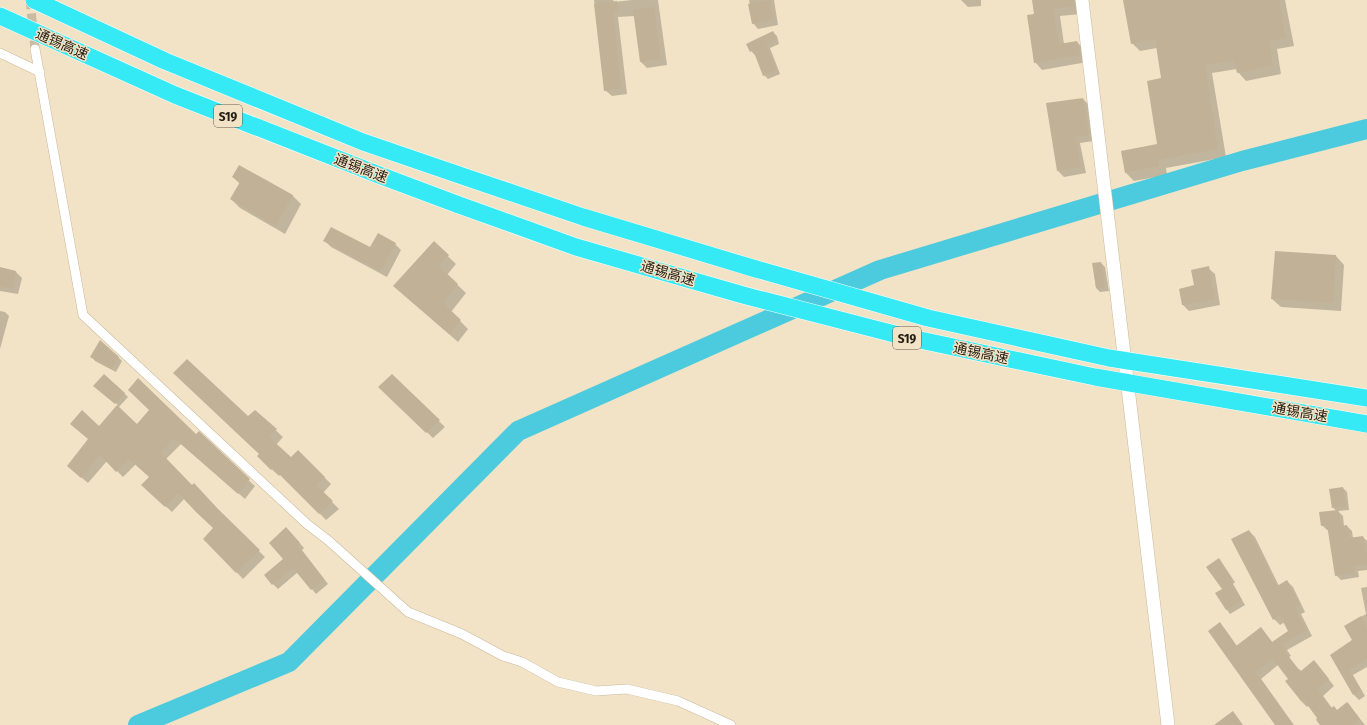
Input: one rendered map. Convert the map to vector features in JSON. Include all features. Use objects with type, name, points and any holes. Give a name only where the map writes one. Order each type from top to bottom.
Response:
[{"type":"highway","name":"通锡高速","points":[[34,0],[180,67],[363,142],[583,217],[763,271],[928,318],[1109,358],[1367,398]]},
{"type":"highway","name":"通锡高速","points":[[0,16],[175,95],[379,176],[576,247],[743,295],[906,338],[1096,377],[1367,424]]},
{"type":"street","points":[[1082,0],[1168,725]]},
{"type":"street","points":[[35,50],[83,315],[307,524],[329,541],[408,612],[462,634],[503,656],[522,662],[558,682],[596,690],[627,689],[678,700],[731,725]]},
{"type":"street","points":[[0,53],[40,72]]},
{"type":"building","points":[[770,0],[773,19],[752,24],[748,4]]},
{"type":"building","points":[[1032,0],[1074,0],[1075,6],[1053,9],[1059,44],[1077,41],[1080,55],[1034,63],[1027,15],[1034,14]]},
{"type":"building","points":[[1123,0],[1279,0],[1286,38],[1269,41],[1273,66],[1237,73],[1234,60],[1205,65],[1218,149],[1158,160],[1159,166],[1125,173],[1121,151],[1157,144],[1147,81],[1161,78],[1155,39],[1131,44]]},
{"type":"building","points":[[617,1],[618,11],[613,11],[621,88],[604,91],[594,4]]},
{"type":"building","points":[[654,7],[661,59],[640,62],[633,10]]},
{"type":"building","points":[[773,31],[776,39],[766,44],[777,70],[763,76],[753,50],[750,52],[746,44]]},
{"type":"building","points":[[1083,98],[1089,135],[1075,137],[1081,167],[1057,171],[1046,103]]},
{"type":"building","points":[[239,165],[293,195],[276,226],[230,199],[240,182],[232,177]]},
{"type":"building","points":[[331,227],[370,247],[378,233],[396,243],[381,271],[323,241]]},
{"type":"building","points":[[434,241],[449,255],[439,266],[458,284],[443,303],[461,320],[449,334],[393,286]]},
{"type":"building","points":[[1275,251],[1336,255],[1333,303],[1271,299]]},
{"type":"building","points":[[1101,262],[1105,287],[1096,288],[1092,263]]},
{"type":"building","points":[[1209,266],[1215,299],[1182,305],[1179,289],[1194,285],[1191,270]]},
{"type":"building","points":[[0,267],[16,271],[12,289],[0,286]]},
{"type":"building","points":[[100,340],[119,357],[111,369],[90,357]]},
{"type":"building","points":[[187,359],[248,416],[255,410],[277,429],[269,437],[291,457],[298,450],[325,477],[316,485],[333,501],[319,514],[273,468],[271,470],[257,456],[259,454],[173,373]]},
{"type":"building","points":[[104,374],[125,393],[115,404],[93,386]]},
{"type":"building","points":[[392,374],[440,420],[426,433],[378,387]]},
{"type":"building","points":[[138,378],[196,434],[199,431],[250,479],[238,494],[174,438],[161,453],[192,485],[194,483],[260,550],[236,573],[203,539],[213,528],[178,493],[165,507],[141,485],[149,477],[129,459],[116,472],[100,455],[81,478],[67,466],[88,439],[70,424],[82,410],[99,426],[117,405],[137,424],[149,410],[128,390]]},
{"type":"building","points":[[1343,487],[1346,506],[1332,508],[1329,489]]},
{"type":"building","points":[[1338,510],[1341,526],[1347,525],[1349,538],[1363,536],[1367,552],[1367,564],[1354,566],[1355,572],[1335,576],[1327,525],[1321,526],[1319,512]]},
{"type":"building","points":[[286,527],[300,543],[297,545],[324,579],[311,590],[293,568],[272,585],[264,575],[283,559],[269,543]]},
{"type":"building","points":[[1249,530],[1277,586],[1287,580],[1300,605],[1295,608],[1307,630],[1282,644],[1286,649],[1284,650],[1298,670],[1299,669],[1301,671],[1314,660],[1329,679],[1318,689],[1331,708],[1334,706],[1337,710],[1347,702],[1349,704],[1360,719],[1353,725],[1320,725],[1316,720],[1317,718],[1303,699],[1301,701],[1285,681],[1288,679],[1273,659],[1256,672],[1293,725],[1275,725],[1208,631],[1220,622],[1236,646],[1261,627],[1272,642],[1288,631],[1280,616],[1273,620],[1231,539]]},
{"type":"building","points":[[1219,558],[1232,578],[1230,579],[1242,600],[1226,610],[1215,593],[1222,589],[1206,567]]},
{"type":"building","points":[[1361,616],[1367,628],[1367,659],[1349,670],[1361,691],[1353,695],[1330,655],[1352,640],[1344,626]]},
{"type":"building","points":[[1233,711],[1243,725],[1214,725]]},
{"type":"waterway","points":[[138,725],[289,662],[518,431],[880,270],[1242,161],[1367,129]]},
{"type":"tunnel","points":[[30,0],[35,49]]}]
